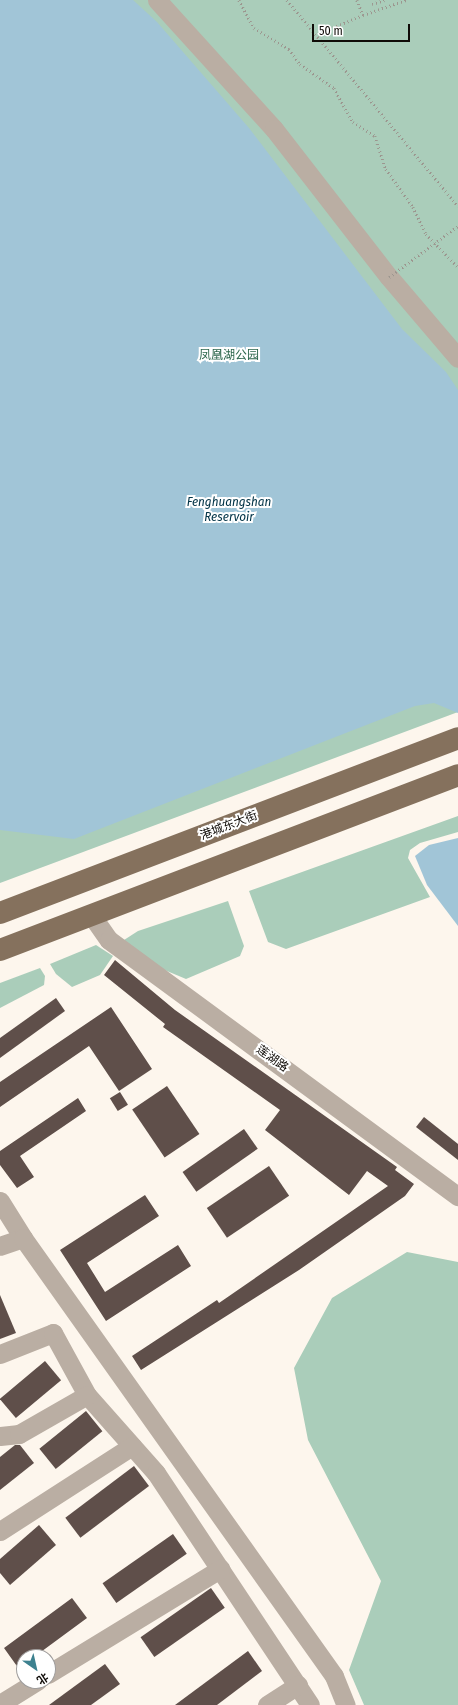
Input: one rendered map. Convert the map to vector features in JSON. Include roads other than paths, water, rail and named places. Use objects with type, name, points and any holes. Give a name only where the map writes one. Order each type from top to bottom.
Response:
[{"type":"main road","name":"港城东大街","points":[[3,907],[458,738]]},
{"type":"main road","points":[[0,950],[458,775]]},
{"type":"street","points":[[157,0],[274,129],[389,277],[458,358]]},
{"type":"street","name":"莲湖路","points":[[92,916],[109,940],[458,1196]]},
{"type":"street","points":[[0,1201],[23,1238],[334,1676],[346,1705]]},
{"type":"street","points":[[0,1246],[23,1238]]},
{"type":"street","points":[[0,1354],[54,1333],[87,1394],[156,1473],[298,1684],[310,1705]]},
{"type":"street","points":[[0,1436],[19,1434],[87,1394]]},
{"type":"street","points":[[0,1531],[132,1446]]},
{"type":"street","points":[[56,1669],[220,1569]]},
{"type":"street","points":[[267,1705],[298,1684]]},
{"type":"street","points":[[0,1704],[24,1689]]},
{"type":"water","name":"Fenghuangshan Reservoir","points":[[0,0],[133,0],[157,22],[249,128],[402,329],[446,372],[458,390],[458,713],[434,703],[415,706],[74,839],[0,830]]},
{"type":"water","points":[[458,838],[458,926],[427,885],[415,856],[429,845]]},
{"type":"park label","name":"凤凰湖公园","points":[[229,356]]}]
